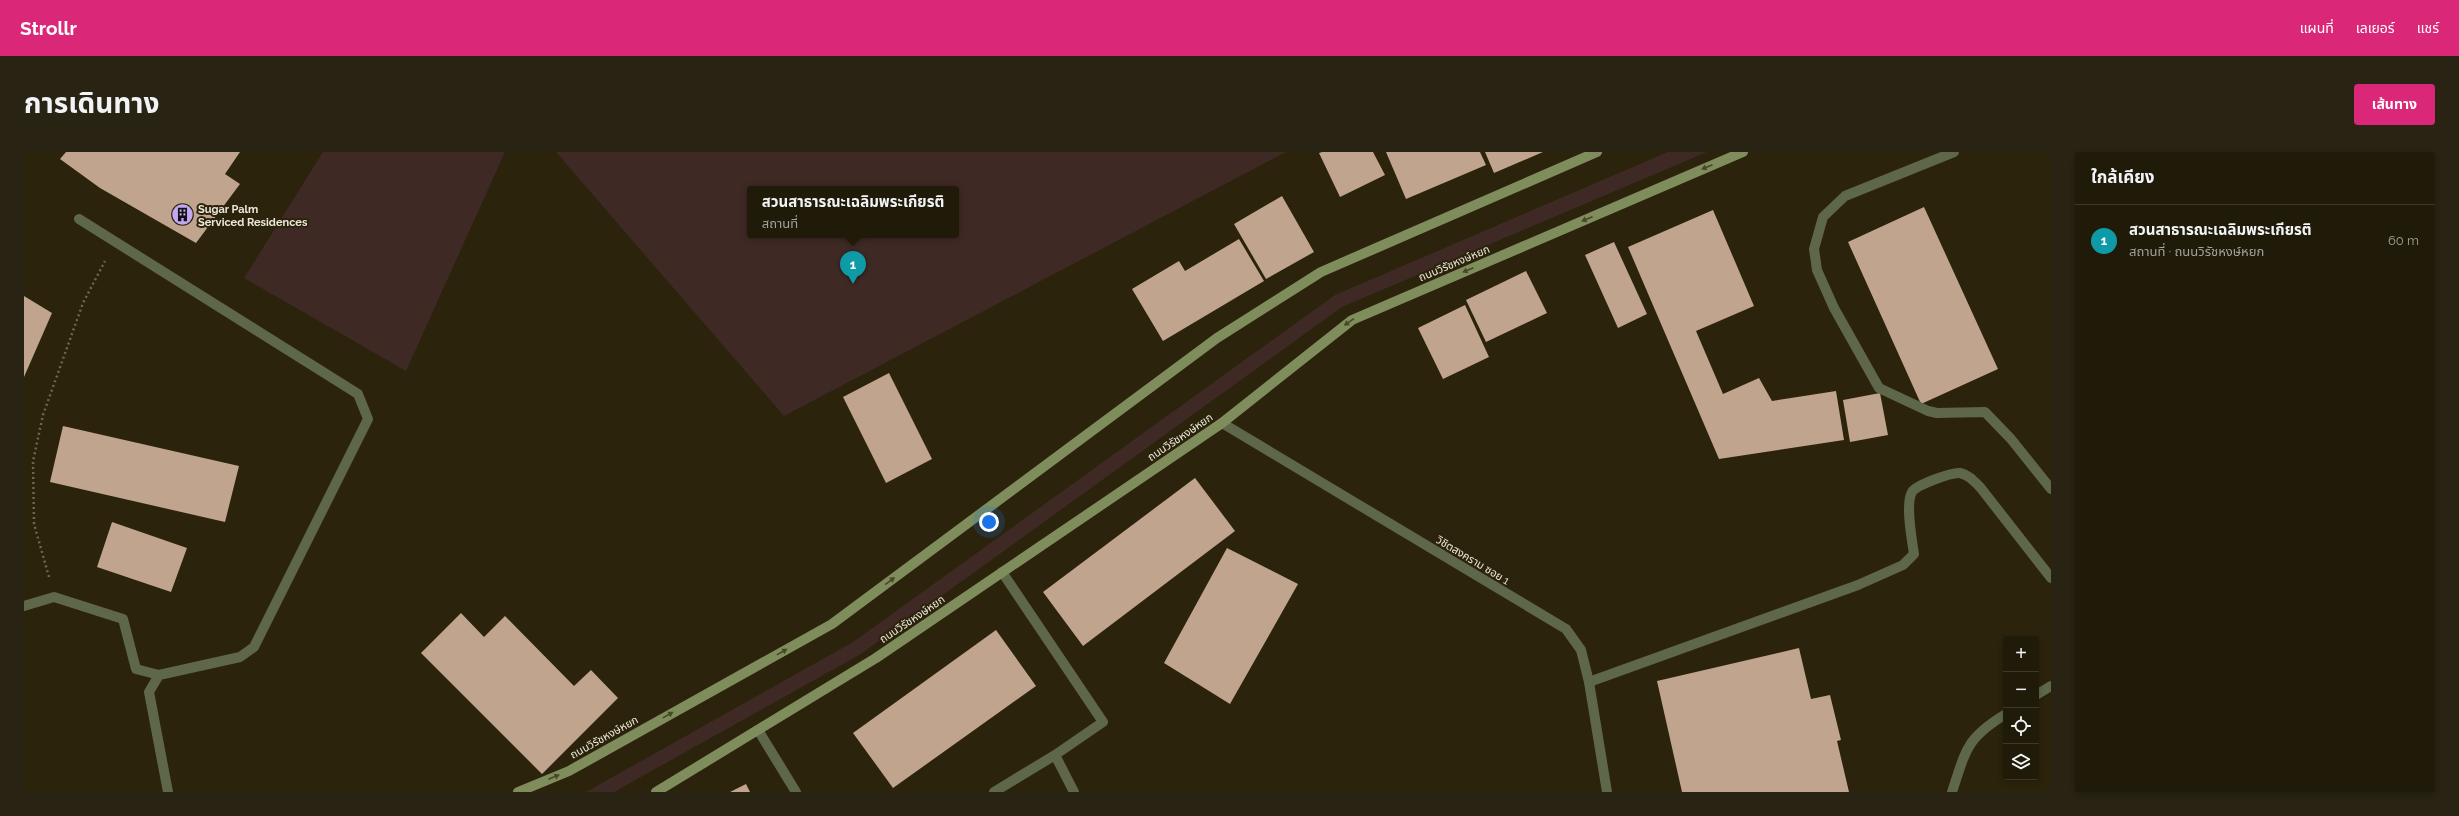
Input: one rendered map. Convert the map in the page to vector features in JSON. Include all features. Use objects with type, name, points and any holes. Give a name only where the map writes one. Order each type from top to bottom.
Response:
[{"type":"main road","name":"ถนนวิรัชหงษ์หยก","points":[[518,792],[568,771],[832,624],[1217,338],[1321,272],[1598,152]]},
{"type":"main road","name":"ถนนวิรัชหงษ์หยก","points":[[656,792],[876,658],[1222,423],[1352,320],[1743,152]]},
{"type":"street","points":[[1954,152],[1845,196],[1823,217],[1814,249],[1817,270],[1834,308],[1879,388],[1937,414],[1984,412],[2011,439],[2051,490]]},
{"type":"street","points":[[24,606],[54,597],[123,618],[136,669],[159,675],[240,657],[254,647],[368,419],[358,394],[78,219]]},
{"type":"street","name":"วิชิตสงคราม ซอย 1","points":[[1222,423],[1566,629],[1581,650],[1589,682],[1607,792]]},
{"type":"street","points":[[1589,682],[1858,585],[1903,565],[1914,554],[1910,504],[1912,492],[1918,485],[1959,473],[1970,477],[1980,488],[2051,578]]},
{"type":"street","points":[[994,792],[1055,755],[1103,722],[1002,572]]},
{"type":"street","points":[[159,675],[149,692],[168,792]]},
{"type":"street","points":[[2039,693],[2051,686]]},
{"type":"street","points":[[1952,792],[1967,747],[1986,726],[2003,716]]},
{"type":"street","points":[[758,730],[796,792]]},
{"type":"street","points":[[1055,755],[1074,792]]},
{"type":"path","points":[[50,581],[34,524],[33,461],[42,415],[83,303],[115,242]]},
{"type":"shaded area","points":[[323,152],[505,152],[406,371],[244,278]]},
{"type":"shaded area","points":[[556,152],[1286,152],[784,416]]},
{"type":"shaded area","points":[[1668,152],[1707,152],[1342,307],[861,654],[614,792],[586,792],[853,642],[1335,295]]},
{"type":"building","name":"Sugar Palm Serviced Residences","points":[[66,152],[240,152],[225,174],[240,184],[196,243],[100,188],[60,159]]},
{"type":"building","points":[[1373,152],[1385,175],[1340,197],[1319,153]]},
{"type":"building","points":[[1386,152],[1480,152],[1486,165],[1406,199]]},
{"type":"building","points":[[1485,152],[1543,152],[1494,173]]},
{"type":"building","points":[[1282,196],[1314,252],[1266,279],[1234,224]]},
{"type":"building","points":[[1924,207],[1998,369],[1921,404],[1848,242]]},
{"type":"building","points":[[1713,210],[1754,306],[1696,331],[1723,394],[1759,378],[1772,401],[1836,391],[1844,440],[1719,459],[1628,247]]},
{"type":"building","points":[[1239,239],[1264,281],[1163,341],[1132,289],[1179,261],[1185,271]]},
{"type":"building","points":[[1614,242],[1647,314],[1618,328],[1585,255]]},
{"type":"building","points":[[1526,271],[1547,313],[1486,342],[1466,300]]},
{"type":"building","points":[[24,296],[52,313],[24,377]]},
{"type":"building","points":[[1465,305],[1489,357],[1443,379],[1418,328]]},
{"type":"building","points":[[889,373],[932,459],[886,483],[843,397]]},
{"type":"building","points":[[1880,393],[1888,435],[1850,442],[1843,400]]},
{"type":"building","points":[[63,426],[239,466],[225,522],[50,482]]},
{"type":"building","points":[[1195,478],[1235,531],[1083,646],[1043,592]]},
{"type":"building","points":[[112,522],[187,548],[171,592],[97,567]]},
{"type":"building","points":[[1227,548],[1298,584],[1230,704],[1164,663]]},
{"type":"building","points":[[461,613],[484,637],[505,616],[574,686],[591,670],[618,698],[542,774],[421,653]]},
{"type":"building","points":[[996,630],[1036,686],[893,788],[853,733]]},
{"type":"building","points":[[1799,648],[1811,699],[1830,695],[1841,740],[1837,741],[1849,792],[1682,792],[1657,681]]},
{"type":"building","points":[[746,784],[750,792],[730,792]]},
{"type":"place","name":"Sugar Palm Serviced Residences","points":[[182,215]]},
{"type":"place","name":"สวนสาธารณะเฉลิมพระเกียรติ","points":[[853,284]]}]
